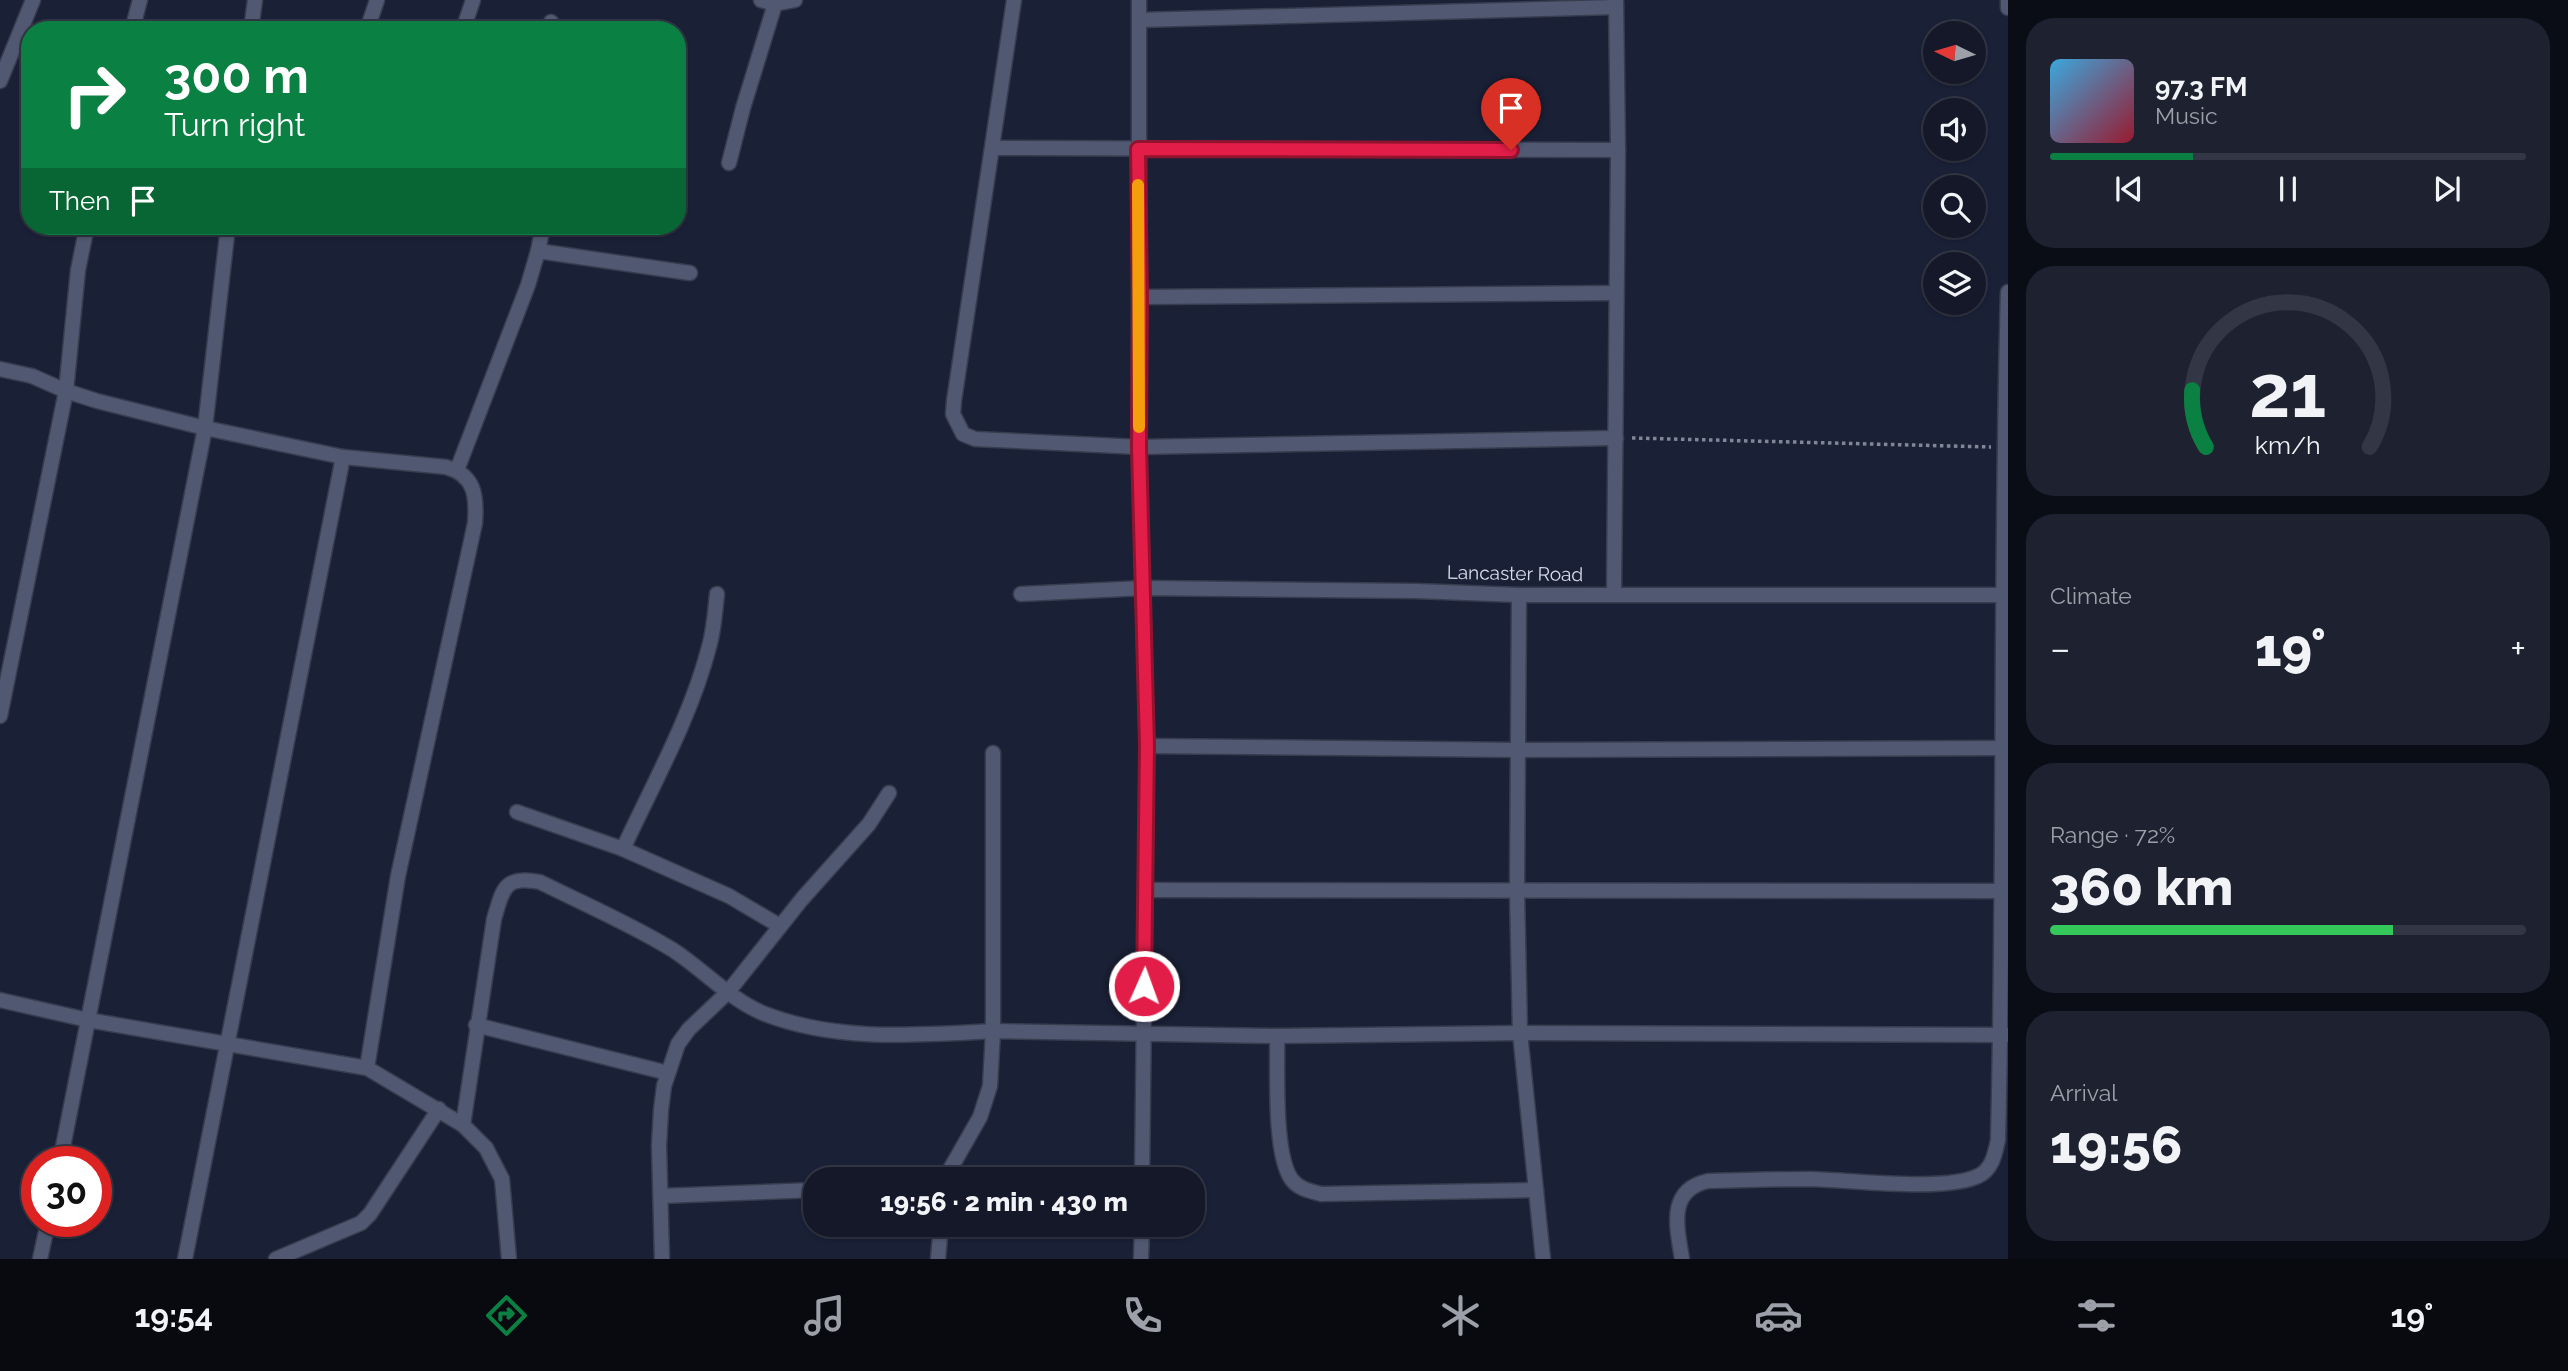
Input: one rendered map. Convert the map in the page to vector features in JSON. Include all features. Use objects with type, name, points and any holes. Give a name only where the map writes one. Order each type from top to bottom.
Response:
[{"type":"street","points":[[24,21],[33,0]]},
{"type":"street","points":[[134,21],[140,0]]},
{"type":"street","points":[[252,21],[255,0]]},
{"type":"street","points":[[370,21],[377,0]]},
{"type":"street","points":[[466,21],[473,0]]},
{"type":"street","points":[[729,163],[768,2],[795,0]]},
{"type":"street","points":[[1014,0],[954,401],[953,414],[962,434],[975,439],[1139,447],[1615,438]]},
{"type":"street","points":[[1139,0],[1139,447],[1147,746],[1142,1167]]},
{"type":"street","points":[[2008,0],[2008,8]]},
{"type":"street","points":[[1139,20],[1616,4],[1618,150],[1614,593]]},
{"type":"street","points":[[0,81],[21,29]]},
{"type":"street","points":[[993,148],[1618,150]]},
{"type":"street","points":[[0,716],[66,391],[78,270],[85,235]]},
{"type":"street","points":[[63,1146],[205,428],[227,235]]},
{"type":"street","points":[[457,470],[523,297],[541,235]]},
{"type":"street","points":[[538,251],[690,273]]},
{"type":"street","points":[[1682,1259],[1677,1227],[1678,1209],[1687,1188],[1696,1183],[1812,1180],[1944,1184],[1980,1175],[1990,1167],[1998,1140],[2004,1035],[2008,292]]},
{"type":"street","points":[[1140,298],[1616,293]]},
{"type":"street","points":[[0,369],[32,376],[66,391],[205,428],[343,457],[446,467],[457,470],[471,484],[476,509],[475,523],[404,841],[366,1068]]},
{"type":"street","points":[[185,1259],[343,457]]},
{"type":"street","name":"Lancaster Road","points":[[1021,594],[1144,588],[1520,595],[2005,594]]},
{"type":"street","points":[[623,849],[683,719],[702,670],[710,646],[717,594]]},
{"type":"street","points":[[1520,595],[1517,891],[1520,1033],[1543,1259]]},
{"type":"street","points":[[1147,746],[1519,750],[2005,748]]},
{"type":"street","points":[[947,1167],[987,1101],[990,1086],[993,1031],[993,753]]},
{"type":"street","points":[[662,1259],[659,1145],[662,1098],[678,1044],[689,1029],[728,992],[780,926],[869,824],[889,793]]},
{"type":"street","points":[[517,812],[623,849],[729,896],[780,926]]},
{"type":"street","points":[[463,1125],[497,908],[510,883],[521,878],[540,882],[662,943],[689,960],[747,1006],[766,1014],[829,1031],[876,1034],[993,1031],[1277,1036],[1520,1033],[2004,1035]]},
{"type":"street","points":[[1147,890],[2006,891]]},
{"type":"street","points":[[0,1000],[88,1020],[366,1068],[463,1125],[486,1148],[502,1179],[509,1259]]},
{"type":"street","points":[[477,1025],[668,1073]]},
{"type":"street","points":[[1277,1036],[1280,1152],[1293,1181],[1304,1190],[1321,1194],[1536,1190]]},
{"type":"street","points":[[276,1259],[360,1223],[370,1214],[439,1110]]},
{"type":"street","points":[[661,1196],[803,1191]]},
{"type":"street","points":[[40,1259],[45,1237]]},
{"type":"street","points":[[938,1259],[940,1237]]},
{"type":"street","points":[[1141,1259],[1142,1237]]},
{"type":"path","points":[[1615,438],[2006,447]]},
{"type":"slow traffic","points":[[1138,185],[1139,427]]},
{"type":"route","points":[[1144,986],[1147,746],[1139,447],[1138,149],[1511,150]]}]
